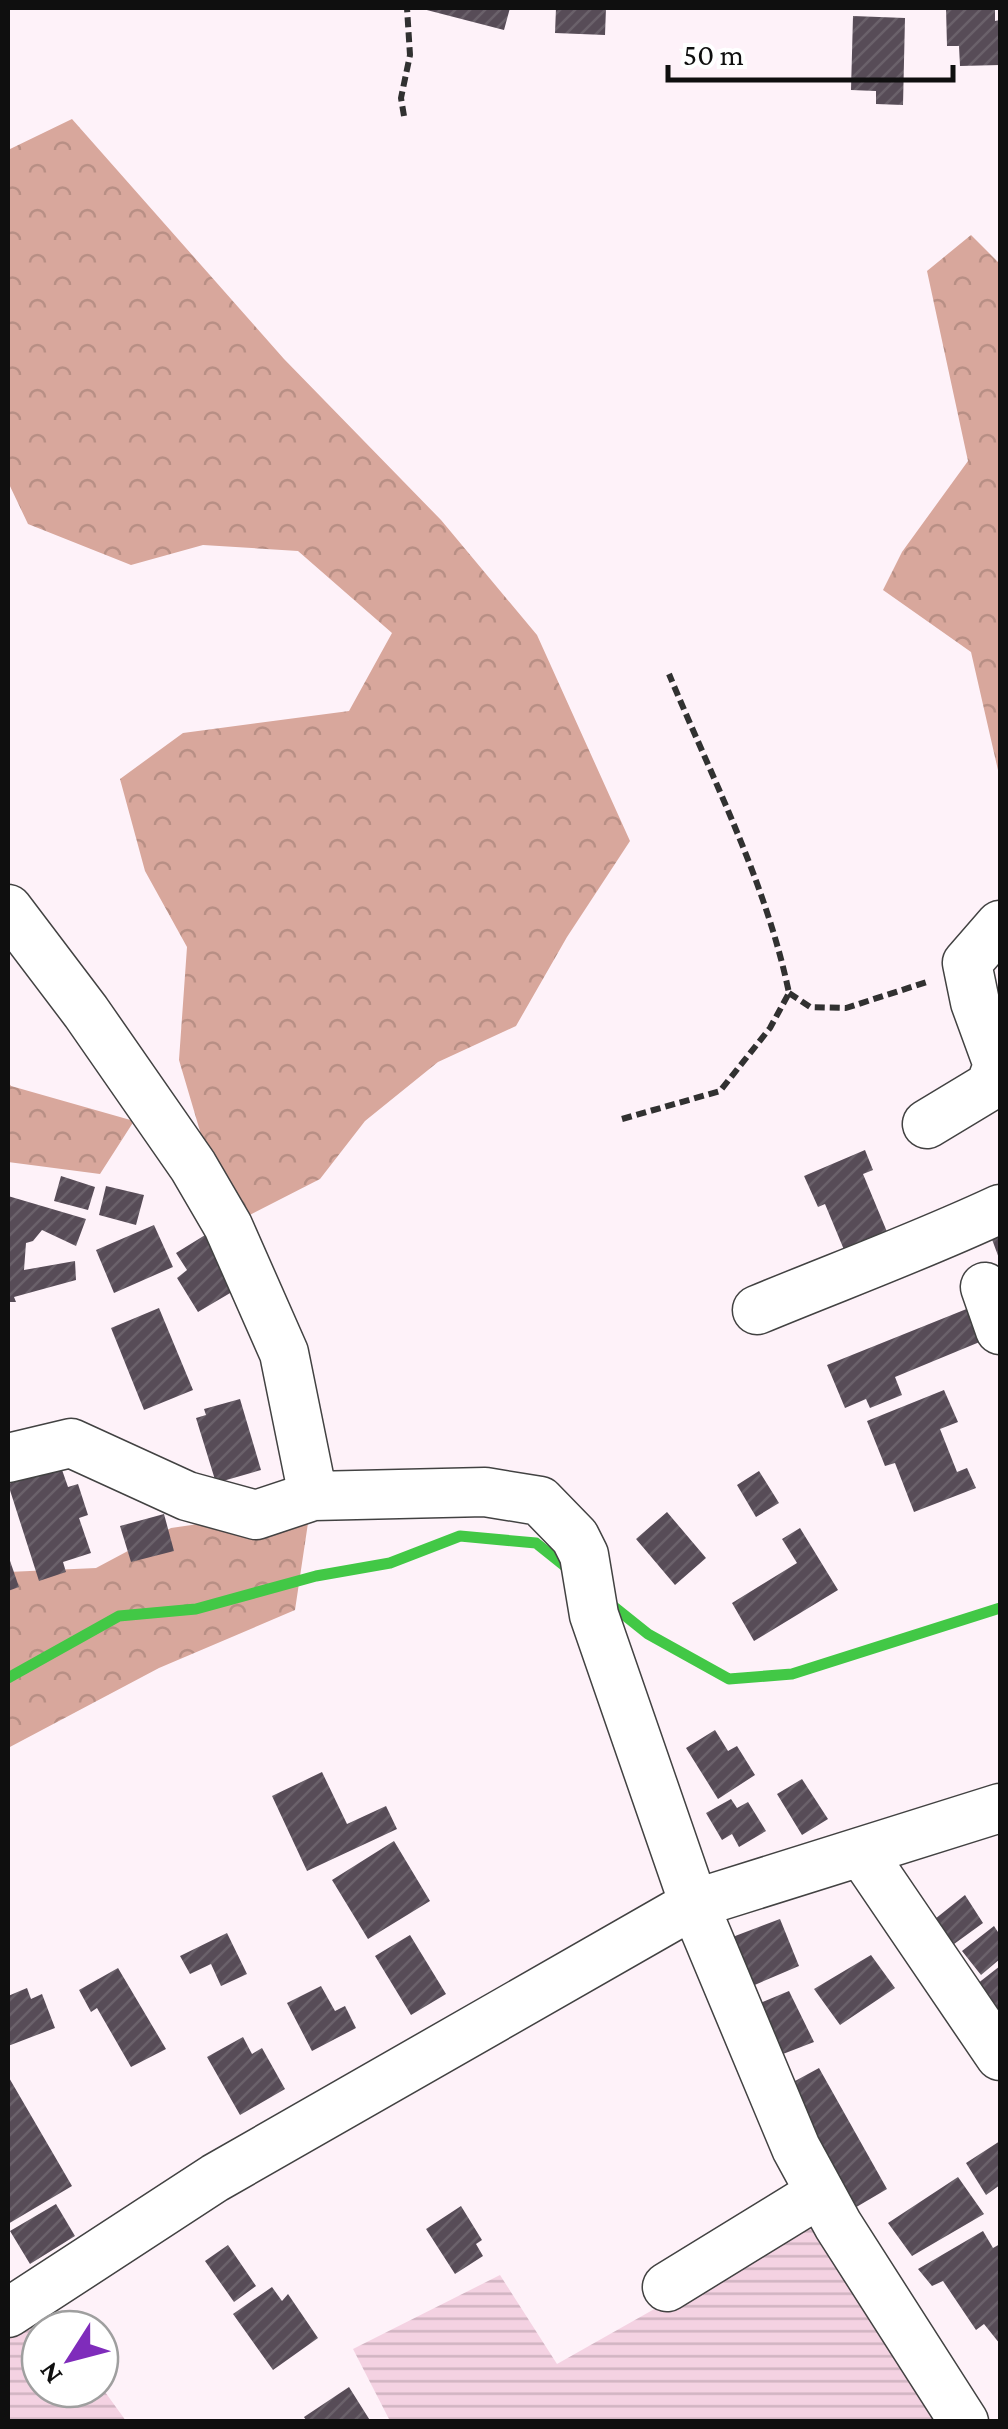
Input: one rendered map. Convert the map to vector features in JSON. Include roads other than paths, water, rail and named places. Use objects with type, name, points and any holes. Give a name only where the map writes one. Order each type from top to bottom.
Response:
[{"type":"street","points":[[8,909],[86,1012],[193,1166],[228,1226],[284,1353],[313,1496]]},
{"type":"street","points":[[927,1124],[990,1086],[998,1065],[975,1002],[968,963],[1000,925]]},
{"type":"street","points":[[758,1310],[920,1246],[1000,1209]]},
{"type":"street","points":[[8,1458],[70,1443],[187,1496],[256,1515],[313,1496],[485,1492],[540,1501],[574,1537],[584,1555],[594,1615],[694,1904],[796,2148],[820,2193],[964,2422]]},
{"type":"street","points":[[8,2313],[215,2178],[694,1904],[1000,1808]]},
{"type":"street","points":[[862,1853],[1000,2056]]},
{"type":"street","points":[[666,2287],[820,2193]]},
{"type":"waterway","points":[[8,1678],[119,1616],[196,1609],[316,1576],[390,1563],[460,1536],[536,1543],[571,1571]]},
{"type":"waterway","points":[[608,1602],[648,1634],[729,1679],[792,1674],[1000,1608]]}]
